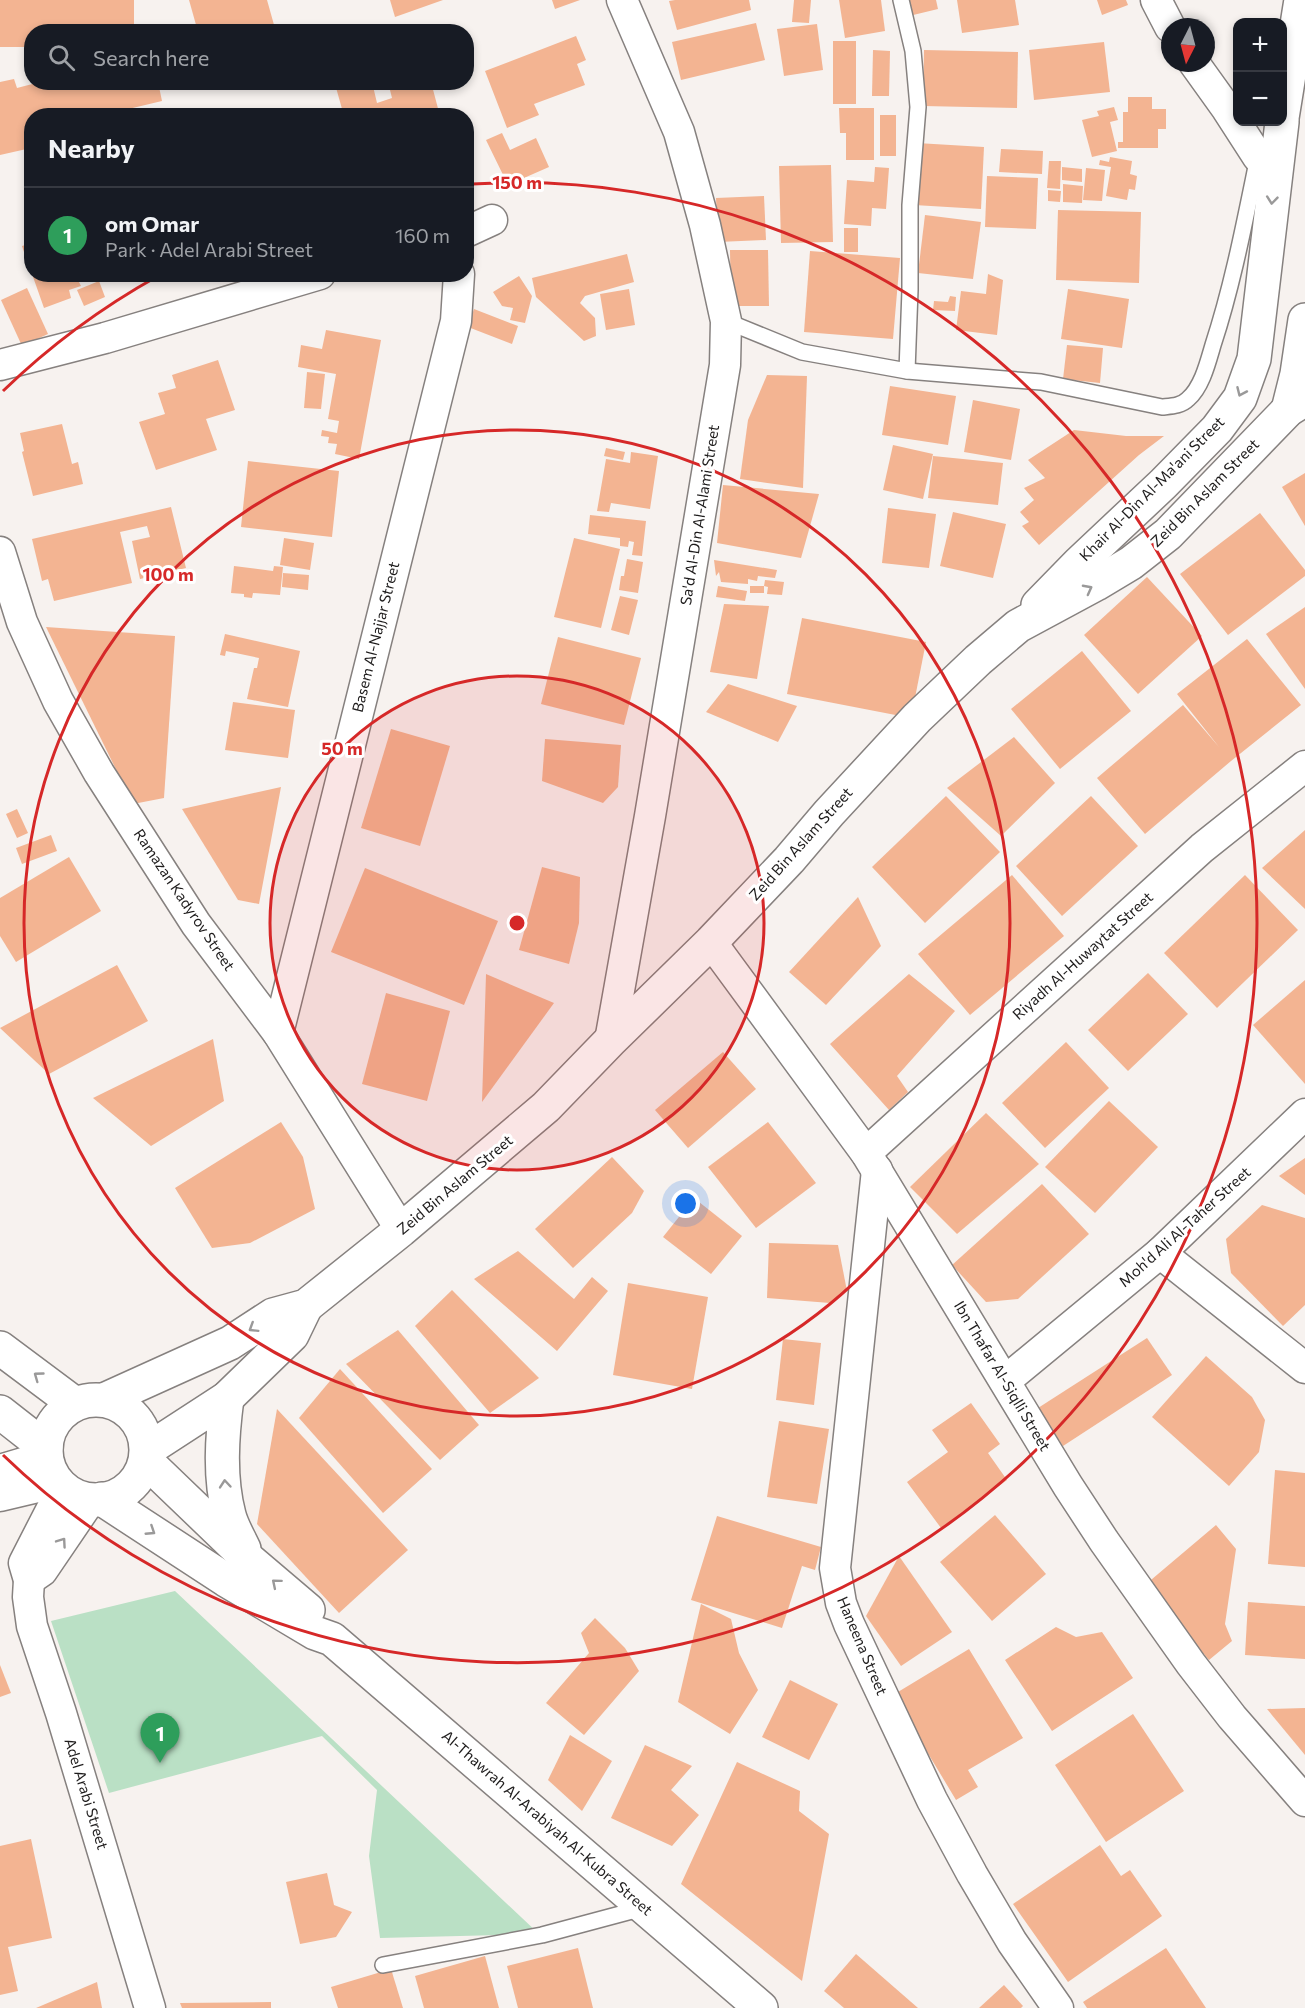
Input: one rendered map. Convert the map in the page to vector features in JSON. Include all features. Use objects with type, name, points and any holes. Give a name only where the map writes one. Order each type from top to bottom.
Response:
[{"type":"street","name":"Sa'd Al-Din Al-Alami Street","points":[[610,1041],[725,366],[726,321],[705,225],[680,132],[622,0]]},
{"type":"street","points":[[1156,0],[1165,18]]},
{"type":"street","name":"Khair Al-Din Al-Ma'ani Street","points":[[1287,88],[1301,0]]},
{"type":"street","points":[[1200,72],[1227,109],[1267,157]]},
{"type":"street","name":"Khair Al-Din Al-Ma'ani Street","points":[[1018,626],[1078,563],[1163,484],[1209,437],[1240,398],[1254,360],[1267,157],[1280,126]]},
{"type":"street","points":[[0,365],[105,338],[293,282]]},
{"type":"street","name":"Basem Al-Najjar Street","points":[[278,1033],[456,321],[458,282]]},
{"type":"street","points":[[1296,405],[1297,374],[1305,320]]},
{"type":"street","name":"Zeid Bin Aslam Street","points":[[89,1402],[230,1343],[273,1316],[306,1306],[401,1230],[546,1107],[711,942],[789,860],[852,787],[917,718],[978,660],[1018,626],[1131,563],[1168,534],[1296,405]]},
{"type":"street","name":"Ramazan Kadyrov Street","points":[[0,552],[22,622],[58,701],[99,773],[196,924],[278,1033],[401,1230]]},
{"type":"street","name":"Riyadh Al-Huwaytat Street","points":[[872,1162],[1202,848],[1305,766]]},
{"type":"street","name":"Ibn Thafar Al-Siqlli Street","points":[[711,942],[872,1162],[1068,1486],[1184,1655],[1232,1717],[1305,1802]]},
{"type":"street","name":"Moh'd Ali Al-Taher Street","points":[[1005,1381],[1160,1254],[1305,1114]]},
{"type":"street","name":"Haneena Street","points":[[872,1162],[835,1568],[841,1603],[932,1800],[1012,1942],[1058,2008]]},
{"type":"street","points":[[1160,1254],[1305,1368]]},
{"type":"street","name":"Zeid Bin Aslam Street","points":[[146,1455],[227,1398],[292,1335],[306,1306]]},
{"type":"street","points":[[0,1348],[89,1402],[121,1406],[135,1417],[144,1433],[146,1455],[142,1472],[134,1483],[114,1497],[68,1479],[0,1470]]},
{"type":"street","points":[[227,1398],[223,1432],[225,1492],[229,1517],[248,1559]]},
{"type":"street","points":[[68,1479],[48,1435],[54,1422],[63,1412],[89,1402]]},
{"type":"street","name":"Al-Thawrah Al-Arabiyah Al-Kubra Street","points":[[0,1412],[68,1479],[226,1580],[315,1633],[332,1639],[761,2008]]},
{"type":"street","name":"Al-Thawrah Al-Arabiyah Al-Kubra Street","points":[[146,1455],[248,1559],[324,1624],[332,1639]]},
{"type":"street","points":[[0,1496],[68,1479]]},
{"type":"street","name":"Adel Arabi Street","points":[[68,1479],[42,1571],[28,1580],[32,1626],[62,1713],[150,2008]]},
{"type":"lane","points":[[901,0],[914,51],[918,107],[910,205],[907,371]]},
{"type":"lane","points":[[726,321],[802,352],[907,371],[1041,382],[1162,407],[1178,405],[1188,400],[1196,391],[1207,364],[1229,296],[1267,157]]},
{"type":"lane","points":[[383,1965],[542,1935],[646,1908]]},
{"type":"green space","points":[[175,1591],[539,1934],[380,1938],[369,1856],[377,1790],[322,1736],[109,1793],[51,1621]]},
{"type":"building","points":[[0,0],[134,0],[134,24],[24,24],[24,47],[0,47]]},
{"type":"building","points":[[189,0],[267,0],[274,24],[196,24]]},
{"type":"building","points":[[390,0],[443,0],[395,17]]},
{"type":"building","points":[[552,0],[580,0],[555,9]]},
{"type":"building","points":[[749,0],[751,10],[677,30],[669,1]]},
{"type":"building","points":[[794,0],[811,0],[809,23],[792,22]]},
{"type":"building","points":[[839,0],[881,0],[885,31],[845,38]]},
{"type":"building","points":[[905,0],[936,0],[938,9],[909,16]]},
{"type":"building","points":[[957,0],[1015,0],[1019,25],[962,33]]},
{"type":"building","points":[[1097,0],[1126,0],[1128,5],[1102,15]]},
{"type":"building","points":[[756,23],[765,60],[681,80],[672,42]]},
{"type":"building","points":[[817,24],[823,70],[784,76],[777,29]]},
{"type":"building","points":[[576,36],[586,60],[577,64],[585,85],[534,104],[539,115],[507,128],[485,71]]},
{"type":"building","points":[[833,41],[856,41],[856,104],[833,104]]},
{"type":"building","points":[[1104,42],[1110,92],[1034,100],[1029,50]]},
{"type":"building","points":[[873,50],[890,51],[889,96],[872,96]]},
{"type":"building","points":[[924,50],[1018,52],[1017,108],[923,106]]},
{"type":"building","points":[[14,79],[17,88],[24,86],[24,90],[160,90],[162,101],[133,108],[24,108],[24,150],[0,155],[0,82]]},
{"type":"building","points":[[337,90],[374,90],[377,103],[392,98],[390,90],[433,90],[438,108],[342,108]]},
{"type":"building","points":[[1128,97],[1152,97],[1152,109],[1166,109],[1166,129],[1158,129],[1158,148],[1118,148],[1118,142],[1123,142],[1123,112],[1128,112]]},
{"type":"building","points":[[1114,107],[1118,120],[1110,122],[1117,151],[1092,157],[1082,120],[1099,116],[1097,111]]},
{"type":"building","points":[[839,108],[874,108],[874,160],[846,160],[846,133],[840,133]]},
{"type":"building","points":[[880,115],[896,115],[896,156],[880,156]]},
{"type":"building","points":[[502,133],[510,150],[536,138],[549,167],[508,185],[486,140]]},
{"type":"building","points":[[917,143],[984,147],[981,209],[914,205]]},
{"type":"building","points":[[1001,149],[1043,151],[1042,174],[999,172]]},
{"type":"building","points":[[1110,157],[1132,161],[1130,174],[1137,176],[1135,190],[1129,189],[1127,200],[1106,196],[1111,167],[1099,165],[1100,160],[1109,162]]},
{"type":"building","points":[[1049,161],[1061,161],[1060,189],[1047,188]]},
{"type":"building","points":[[831,165],[833,242],[781,243],[779,166]]},
{"type":"building","points":[[875,167],[889,168],[886,209],[872,208],[871,226],[844,224],[847,180],[874,182]]},
{"type":"building","points":[[1062,167],[1082,169],[1082,182],[1062,180]]},
{"type":"building","points":[[1086,168],[1105,170],[1102,201],[1083,200]]},
{"type":"building","points":[[987,176],[1038,178],[1036,229],[985,227]]},
{"type":"building","points":[[1063,184],[1083,186],[1082,203],[1063,202]]},
{"type":"building","points":[[1048,190],[1061,191],[1060,202],[1048,201]]},
{"type":"building","points":[[764,196],[766,240],[718,242],[716,198]]},
{"type":"building","points":[[1058,210],[1141,212],[1139,283],[1056,280]]},
{"type":"building","points":[[925,215],[981,222],[973,279],[918,273]]},
{"type":"building","points":[[844,228],[858,228],[858,252],[844,252]]},
{"type":"building","points":[[730,250],[768,250],[769,306],[731,306]]},
{"type":"building","points":[[810,251],[900,258],[893,339],[804,332]]},
{"type":"building","points":[[627,254],[634,282],[585,296],[580,303],[595,318],[596,336],[584,341],[536,297],[532,278]]},
{"type":"building","points":[[988,274],[1003,280],[997,335],[956,330],[961,291],[986,294]]},
{"type":"building","points":[[519,276],[532,296],[525,323],[510,320],[513,308],[502,306],[493,292]]},
{"type":"building","points":[[35,282],[79,282],[81,286],[69,290],[71,298],[44,308]]},
{"type":"building","points":[[99,282],[105,297],[84,306],[77,290]]},
{"type":"building","points":[[27,288],[48,334],[22,346],[1,300]]},
{"type":"building","points":[[629,289],[635,325],[606,330],[600,294]]},
{"type":"building","points":[[1068,289],[1129,299],[1122,348],[1061,339]]},
{"type":"building","points":[[950,296],[956,297],[955,311],[933,310],[934,301],[948,302]]},
{"type":"building","points":[[474,309],[518,326],[512,344],[468,327]]},
{"type":"building","points":[[326,330],[381,340],[359,459],[335,454],[337,444],[328,443],[329,437],[321,436],[322,430],[337,433],[339,421],[328,419],[336,374],[298,367],[301,345],[322,349]]},
{"type":"building","points":[[1067,345],[1103,348],[1100,383],[1063,379]]},
{"type":"building","points":[[218,360],[235,410],[206,419],[217,450],[156,470],[139,422],[165,414],[158,393],[176,388],[172,375]]},
{"type":"building","points":[[307,372],[325,374],[321,409],[304,408]]},
{"type":"building","points":[[767,375],[807,376],[803,488],[740,479],[748,420]]},
{"type":"building","points":[[890,386],[956,396],[948,445],[882,435]]},
{"type":"building","points":[[973,400],[1020,409],[1011,460],[964,452]]},
{"type":"building","points":[[62,424],[72,464],[78,462],[83,484],[33,496],[22,452],[24,451],[20,433]]},
{"type":"building","points":[[1074,430],[1126,436],[1164,436],[1139,455],[1039,545],[1022,526],[1029,522],[1020,512],[1034,500],[1024,488],[1045,478],[1028,460]]},
{"type":"building","points":[[893,445],[933,454],[923,499],[883,490]]},
{"type":"building","points":[[606,448],[625,452],[623,460],[604,456]]},
{"type":"building","points":[[631,452],[658,456],[650,509],[611,503],[609,512],[597,511],[606,459],[630,463]]},
{"type":"building","points":[[933,456],[1003,463],[998,505],[928,498]]},
{"type":"building","points":[[248,461],[339,471],[332,537],[241,527]]},
{"type":"building","points":[[1305,473],[1305,526],[1282,487]]},
{"type":"building","points":[[723,485],[819,494],[801,558],[717,543]]},
{"type":"building","points":[[171,507],[186,568],[140,579],[132,541],[150,537],[147,526],[120,532],[132,583],[54,601],[48,579],[42,581],[32,539]]},
{"type":"building","points":[[888,508],[936,514],[929,568],[882,563]]},
{"type":"building","points":[[953,512],[1006,524],[993,578],[940,566]]},
{"type":"building","points":[[1260,513],[1305,570],[1305,576],[1228,635],[1180,574]]},
{"type":"building","points":[[590,515],[646,521],[642,556],[632,555],[634,542],[629,541],[628,547],[620,546],[620,538],[588,534]]},
{"type":"building","points":[[284,538],[314,543],[310,570],[280,565]]},
{"type":"building","points":[[574,538],[620,549],[601,628],[554,617]]},
{"type":"building","points":[[627,559],[643,562],[638,593],[619,590]]},
{"type":"building","points":[[714,560],[777,570],[775,578],[758,576],[757,581],[748,579],[748,584],[721,582],[719,572],[716,576]]},
{"type":"building","points":[[234,566],[273,571],[274,566],[283,567],[280,595],[253,593],[252,598],[244,597],[244,594],[231,593]]},
{"type":"building","points":[[283,573],[309,575],[308,590],[282,587]]},
{"type":"building","points":[[1147,577],[1202,636],[1138,694],[1084,635]]},
{"type":"building","points":[[765,580],[784,582],[782,595],[767,594],[768,587],[764,586]]},
{"type":"building","points":[[718,586],[747,591],[745,601],[716,597]]},
{"type":"building","points":[[750,586],[764,586],[764,593],[750,593]]},
{"type":"building","points":[[620,596],[638,600],[629,635],[611,630]]},
{"type":"building","points":[[724,604],[769,606],[757,679],[710,672]]},
{"type":"building","points":[[1305,607],[1305,689],[1266,634]]},
{"type":"building","points":[[802,618],[926,642],[911,718],[787,694]]},
{"type":"building","points":[[46,627],[175,636],[164,798],[133,804]]},
{"type":"building","points":[[225,634],[300,651],[288,707],[247,699],[254,668],[257,668],[259,658],[226,651],[225,656],[220,655]]},
{"type":"building","points":[[558,637],[641,658],[624,725],[541,704]]},
{"type":"building","points":[[1247,639],[1301,705],[1145,834],[1097,778],[1183,705],[1219,747],[1177,694]]},
{"type":"building","points":[[1082,651],[1131,711],[1060,769],[1011,709]]},
{"type":"building","points":[[728,684],[797,706],[778,742],[706,712]]},
{"type":"building","points":[[233,702],[295,710],[288,758],[225,750]]},
{"type":"building","points":[[391,729],[450,746],[420,846],[361,828]]},
{"type":"building","points":[[1014,737],[1055,783],[1001,836],[947,788]]},
{"type":"building","points":[[545,739],[621,745],[618,787],[603,803],[542,781]]},
{"type":"building","points":[[281,787],[259,904],[238,900],[182,809]]},
{"type":"building","points":[[946,796],[1000,852],[925,923],[872,867]]},
{"type":"building","points":[[1091,796],[1138,846],[1062,916],[1016,866]]},
{"type":"building","points":[[17,809],[28,833],[17,838],[6,814]]},
{"type":"building","points":[[1305,830],[1305,909],[1262,868]]},
{"type":"building","points":[[51,835],[57,851],[22,864],[16,848]]},
{"type":"building","points":[[69,857],[101,911],[16,962],[0,936],[0,898]]},
{"type":"building","points":[[542,867],[580,877],[579,923],[569,964],[519,950]]},
{"type":"building","points":[[365,868],[498,921],[464,1005],[331,952]]},
{"type":"building","points":[[1012,875],[1064,936],[970,1015],[918,954]]},
{"type":"building","points":[[1245,875],[1298,930],[1217,1008],[1164,953]]},
{"type":"building","points":[[858,897],[881,946],[826,1005],[789,972]]},
{"type":"building","points":[[117,965],[148,1021],[49,1074],[0,1028]]},
{"type":"building","points":[[1148,973],[1188,1014],[1128,1071],[1088,1030]]},
{"type":"building","points":[[486,974],[554,1003],[482,1102]]},
{"type":"building","points":[[909,974],[955,1011],[897,1076],[908,1092],[889,1110],[830,1044]]},
{"type":"building","points":[[1305,980],[1305,1084],[1253,1025]]},
{"type":"building","points":[[386,993],[450,1011],[427,1101],[362,1084]]},
{"type":"building","points":[[213,1039],[224,1101],[151,1146],[93,1098]]},
{"type":"building","points":[[1066,1042],[1109,1088],[1045,1148],[1002,1103]]},
{"type":"building","points":[[723,1052],[756,1089],[688,1148],[655,1110]]},
{"type":"building","points":[[1109,1101],[1158,1147],[1095,1213],[1045,1167]]},
{"type":"building","points":[[986,1113],[1039,1164],[957,1234],[910,1187]]},
{"type":"building","points":[[281,1122],[303,1157],[315,1209],[250,1243],[212,1248],[175,1188]]},
{"type":"building","points":[[768,1122],[816,1183],[756,1228],[708,1167]]},
{"type":"building","points":[[612,1157],[644,1191],[632,1213],[573,1268],[535,1229]]},
{"type":"building","points":[[1305,1158],[1305,1195],[1279,1176]]},
{"type":"building","points":[[1042,1184],[1089,1234],[1018,1299],[986,1302],[952,1265]]},
{"type":"building","points":[[694,1198],[742,1236],[711,1274],[663,1237]]},
{"type":"building","points":[[1262,1205],[1305,1218],[1305,1305],[1283,1326],[1231,1273],[1226,1239]]},
{"type":"building","points":[[769,1243],[838,1245],[847,1291],[830,1303],[767,1298]]},
{"type":"building","points":[[518,1251],[574,1299],[592,1277],[608,1291],[557,1351],[474,1279]]},
{"type":"building","points":[[628,1283],[708,1297],[692,1389],[613,1375]]},
{"type":"building","points":[[452,1290],[539,1378],[490,1413],[415,1326]]},
{"type":"building","points":[[398,1330],[479,1425],[440,1460],[346,1364]]},
{"type":"building","points":[[1147,1338],[1172,1375],[1063,1446],[1038,1408]]},
{"type":"building","points":[[783,1339],[821,1343],[814,1405],[776,1400]]},
{"type":"building","points":[[1206,1356],[1252,1397],[1265,1420],[1259,1452],[1229,1486],[1152,1417]]},
{"type":"building","points":[[340,1369],[432,1469],[383,1513],[299,1418]]},
{"type":"building","points":[[971,1403],[1000,1444],[988,1453],[1007,1480],[941,1528],[907,1482],[948,1452],[932,1430]]},
{"type":"building","points":[[277,1409],[408,1550],[339,1613],[257,1524]]},
{"type":"building","points":[[779,1421],[829,1429],[817,1504],[767,1497]]},
{"type":"building","points":[[1275,1470],[1305,1473],[1305,1567],[1268,1564]]},
{"type":"building","points":[[995,1515],[1046,1574],[992,1621],[940,1562]]},
{"type":"building","points":[[717,1516],[821,1547],[815,1570],[802,1566],[782,1628],[691,1600]]},
{"type":"building","points":[[1216,1525],[1236,1549],[1225,1624],[1232,1641],[1209,1660],[1145,1585]]},
{"type":"building","points":[[899,1556],[952,1632],[901,1666],[866,1616]]},
{"type":"building","points":[[1248,1602],[1305,1606],[1305,1659],[1245,1655]]},
{"type":"building","points":[[701,1604],[731,1619],[739,1653],[758,1690],[730,1734],[678,1702]]},
{"type":"building","points":[[595,1618],[625,1648],[639,1671],[584,1735],[546,1703],[589,1653],[581,1633]]},
{"type":"building","points":[[1056,1627],[1076,1637],[1102,1632],[1133,1678],[1052,1731],[1005,1660]]},
{"type":"building","points":[[969,1649],[1023,1738],[968,1770],[978,1787],[956,1800],[893,1695]]},
{"type":"building","points":[[0,1665],[11,1693],[0,1697]]},
{"type":"building","points":[[790,1680],[838,1704],[809,1760],[762,1737]]},
{"type":"building","points":[[1305,1708],[1305,1755],[1267,1709]]},
{"type":"building","points":[[1133,1714],[1184,1791],[1106,1842],[1055,1765]]},
{"type":"building","points":[[570,1735],[612,1761],[582,1811],[548,1780]]},
{"type":"building","points":[[645,1745],[692,1766],[671,1790],[699,1815],[672,1846],[611,1818]]},
{"type":"building","points":[[737,1762],[800,1791],[799,1811],[829,1834],[802,1981],[681,1884]]},
{"type":"building","points":[[31,1839],[52,1938],[8,1947],[18,1991],[0,1995],[0,1846]]},
{"type":"building","points":[[1100,1845],[1121,1876],[1130,1870],[1162,1916],[1068,1982],[1013,1904]]},
{"type":"building","points":[[327,1873],[334,1905],[352,1912],[336,1937],[300,1944],[286,1882]]},
{"type":"building","points":[[578,1948],[593,2008],[518,2008],[507,1966]]},
{"type":"building","points":[[1166,1948],[1206,2008],[1087,2008],[1083,2002]]},
{"type":"building","points":[[856,1954],[918,2008],[844,2008],[824,1991]]},
{"type":"building","points":[[485,1956],[499,2008],[424,2008],[415,1976]]},
{"type":"building","points":[[391,1969],[403,2008],[338,2008],[331,1987]]},
{"type":"building","points":[[97,1982],[102,2008],[36,2008]]},
{"type":"building","points":[[1004,1985],[1023,2006],[1021,2008],[979,2008]]},
{"type":"building","points":[[271,2002],[271,2008],[182,2008],[180,2003]]},
{"type":"place","name":"om Omar","points":[[160,1763]]}]
